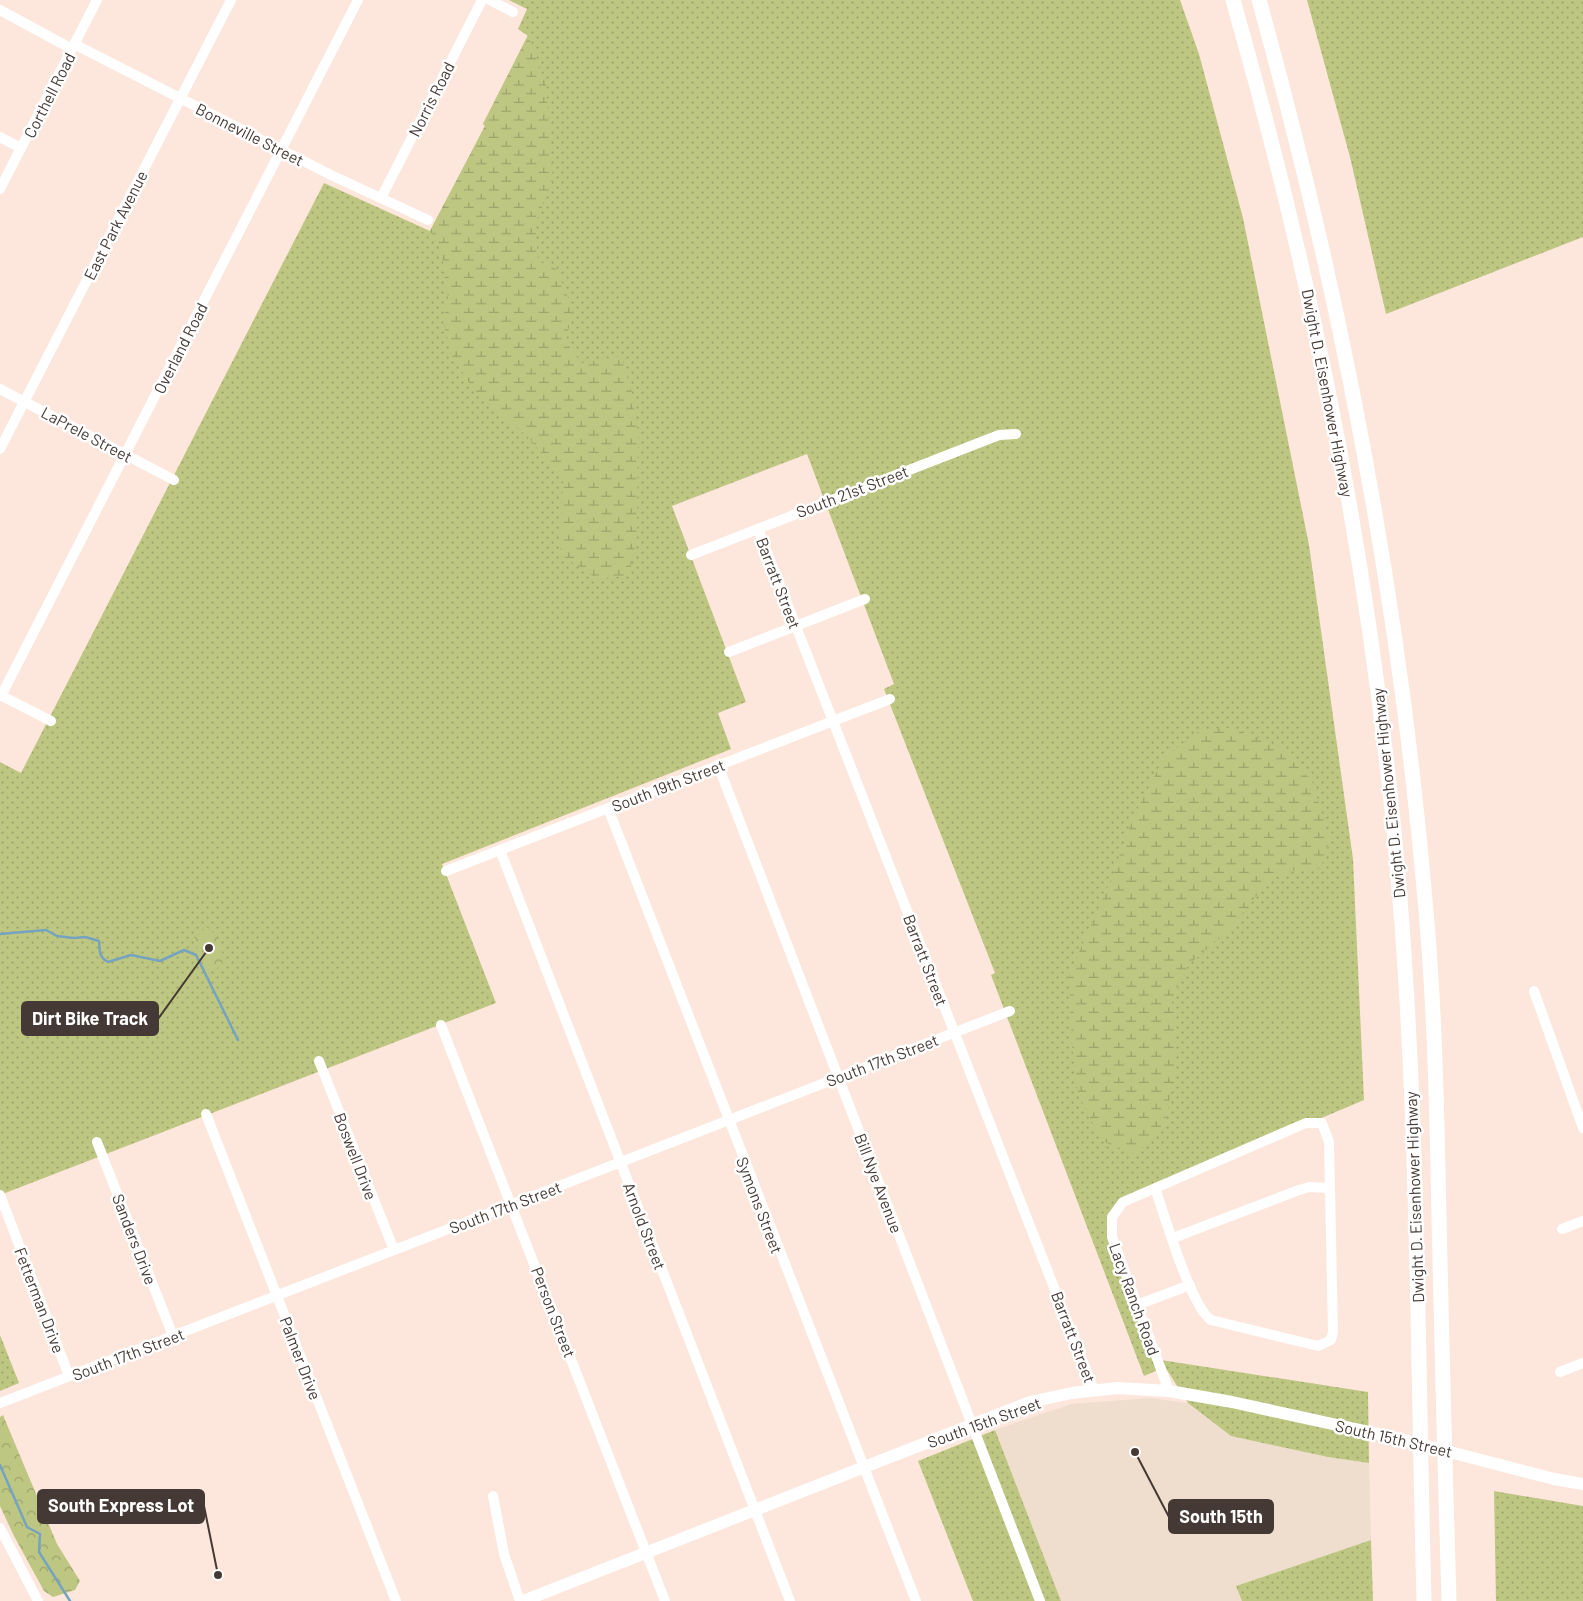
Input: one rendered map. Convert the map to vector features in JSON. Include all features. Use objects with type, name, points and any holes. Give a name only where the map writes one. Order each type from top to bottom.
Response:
[{"type":"highway","name":"Dwight D. Eisenhower Highway","points":[[1233,0],[1284,187],[1311,307],[1346,478],[1382,724],[1393,823],[1408,1029],[1424,1601]]},
{"type":"highway","name":"Dwight D. Eisenhower Highway","points":[[1259,0],[1291,113],[1332,286],[1369,470],[1395,630],[1426,911],[1435,1049],[1449,1601]]},
{"type":"main road","name":"South 15th Street","points":[[522,1601],[1030,1402],[1094,1390],[1117,1388],[1169,1391],[1392,1437],[1554,1479],[1583,1484]]},
{"type":"street","name":"Corthell Road","points":[[0,189],[97,0]]},
{"type":"street","name":"East Park Avenue","points":[[0,449],[231,0]]},
{"type":"street","name":"Overland Road","points":[[0,696],[358,0]]},
{"type":"street","name":"Norris Road","points":[[381,198],[482,0]]},
{"type":"street","points":[[490,0],[513,12]]},
{"type":"street","name":"Bonneville Street","points":[[0,10],[180,98],[281,150],[428,220]]},
{"type":"street","points":[[0,137],[21,148]]},
{"type":"street","name":"LaPrele Street","points":[[0,389],[174,480]]},
{"type":"street","name":"South 21st Street","points":[[691,555],[999,435],[1016,434]]},
{"type":"street","name":"Barratt Street","points":[[758,529],[1094,1390]]},
{"type":"street","points":[[729,652],[865,598]]},
{"type":"street","points":[[0,696],[51,721]]},
{"type":"street","name":"South 19th Street","points":[[446,871],[890,699]]},
{"type":"street","name":"Bill Nye Avenue","points":[[718,765],[1040,1601]]},
{"type":"street","name":"Symons Street","points":[[608,808],[916,1601]]},
{"type":"street","name":"Arnold Street","points":[[500,850],[790,1601]]},
{"type":"street","points":[[1534,991],[1583,1128]]},
{"type":"street","name":"South 17th Street","points":[[0,1404],[1010,1011]]},
{"type":"street","name":"Person Street","points":[[441,1025],[665,1601]]},
{"type":"street","name":"Boswell Drive","points":[[319,1061],[394,1250]]},
{"type":"street","name":"Palmer Drive","points":[[206,1114],[396,1601]]},
{"type":"street","name":"Lacy Ranch Road","points":[[1169,1391],[1112,1237],[1112,1217],[1123,1202],[1306,1124],[1322,1123],[1329,1142],[1330,1188]]},
{"type":"street","name":"Sanders Drive","points":[[97,1142],[173,1336]]},
{"type":"street","points":[[1154,1188],[1190,1285],[1201,1311],[1211,1320],[1318,1346],[1327,1343],[1332,1332],[1330,1188],[1309,1187],[1299,1190],[1173,1238]]},
{"type":"street","name":"Fetterman Drive","points":[[0,1195],[70,1376]]},
{"type":"street","points":[[1562,1229],[1583,1221]]},
{"type":"street","points":[[1137,1305],[1190,1285]]},
{"type":"street","points":[[1560,1372],[1583,1363]]},
{"type":"street","points":[[493,1496],[504,1554],[522,1601]]},
{"type":"street","points":[[0,1528],[38,1601]]},
{"type":"shaded area","points":[[1150,1398],[1188,1403],[1231,1436],[1328,1457],[1369,1463],[1371,1540],[1236,1586],[1242,1601],[1061,1601],[995,1430],[1071,1404]]},
{"type":"green space","points":[[509,0],[1180,0],[1199,54],[1243,218],[1309,545],[1353,859],[1364,1100],[1123,1202],[1111,1227],[1161,1360],[1368,1392],[1369,1463],[1328,1457],[1231,1436],[1188,1403],[1165,1367],[1144,1376],[991,975],[995,973],[884,689],[894,684],[807,454],[672,506],[746,702],[718,713],[731,749],[442,864],[496,1003],[0,1195],[0,762],[21,773],[324,183],[430,231],[485,126],[483,124],[528,36],[518,29],[527,9]]},
{"type":"green space","points":[[1307,0],[1583,0],[1583,237],[1386,314],[1350,157]]},
{"type":"green space","points":[[528,35],[546,84],[553,181],[535,224],[538,261],[557,269],[572,308],[566,343],[582,363],[621,356],[632,393],[638,433],[637,538],[629,575],[597,579],[560,554],[563,479],[529,438],[475,392],[453,358],[443,322],[448,298],[441,249],[430,231],[485,126],[483,124]]},
{"type":"green space","points":[[1232,728],[1279,747],[1312,781],[1330,839],[1321,868],[1298,869],[1275,877],[1263,888],[1226,933],[1188,965],[1172,1000],[1176,1063],[1166,1119],[1150,1144],[1130,1155],[1101,1140],[1078,1093],[1072,1046],[1069,975],[1110,882],[1134,815],[1165,756],[1201,730]]},
{"type":"green space","points":[[207,927],[217,937],[226,964],[215,969],[205,969],[193,934]]},
{"type":"green space","points":[[0,1335],[19,1383],[0,1391]]},
{"type":"green space","points":[[3,1415],[57,1544],[80,1581],[75,1590],[53,1597],[44,1591],[0,1506],[0,1417]]},
{"type":"green space","points":[[995,1430],[1061,1601],[973,1601],[918,1461]]},
{"type":"green space","points":[[1494,1491],[1583,1506],[1583,1601],[1496,1601]]},
{"type":"green space","points":[[1371,1540],[1373,1601],[1242,1601],[1236,1586]]},
{"type":"waterway","points":[[0,934],[46,930],[57,936],[85,937],[99,941],[101,955],[108,962],[131,955],[160,961],[184,950],[196,955],[238,1040]]},
{"type":"waterway","points":[[0,1465],[27,1527],[40,1534],[39,1552],[70,1601]]},
{"type":"place","name":"Dirt Bike Track","points":[[209,948]]},
{"type":"place","name":"South 15th","points":[[1135,1452]]},
{"type":"place","name":"South Express Lot","points":[[218,1575]]}]
